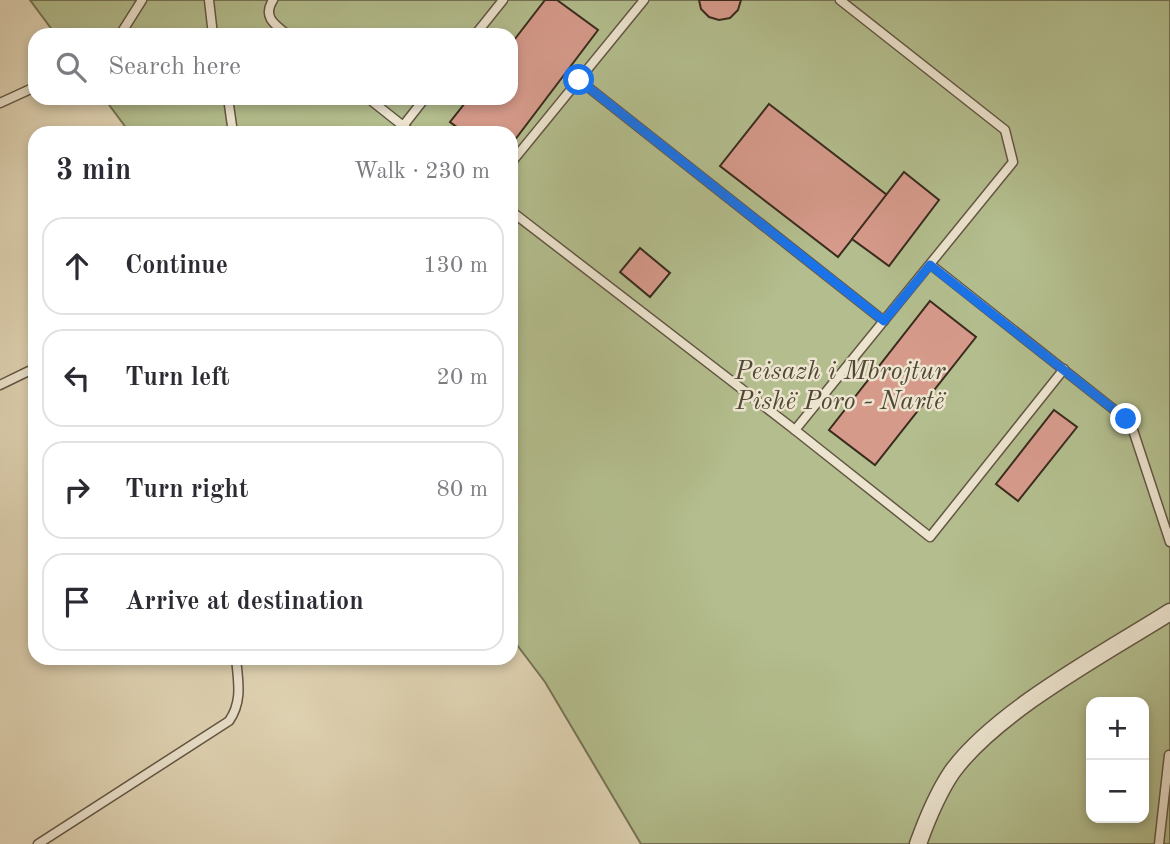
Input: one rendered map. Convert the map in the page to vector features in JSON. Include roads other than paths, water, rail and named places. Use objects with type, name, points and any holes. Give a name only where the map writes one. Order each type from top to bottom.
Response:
[{"type":"street","points":[[918,844],[941,790],[972,749],[1026,705],[1170,612]]},
{"type":"lane","points":[[124,28],[142,0]]},
{"type":"lane","points":[[209,0],[212,28]]},
{"type":"lane","points":[[273,0],[268,11],[270,18],[281,28]]},
{"type":"lane","points":[[481,28],[503,0]]},
{"type":"lane","points":[[518,154],[644,0]]},
{"type":"lane","points":[[795,430],[1013,162],[1004,130],[840,0]]},
{"type":"lane","points":[[579,80],[884,321]]},
{"type":"lane","points":[[0,103],[28,90]]},
{"type":"lane","points":[[229,105],[232,126]]},
{"type":"lane","points":[[377,105],[403,126],[420,105]]},
{"type":"lane","points":[[518,216],[930,537],[1064,369]]},
{"type":"lane","points":[[930,265],[1064,369],[1132,427],[1170,542]]},
{"type":"lane","points":[[0,385],[28,371]]},
{"type":"lane","points":[[38,844],[229,721],[237,709],[240,694],[237,665]]},
{"type":"lane","points":[[1159,844],[1169,755]]},
{"type":"park label","name":"Peisazh i Mbrojtur Pishë Poro - Nartë","points":[[840,385]]}]
